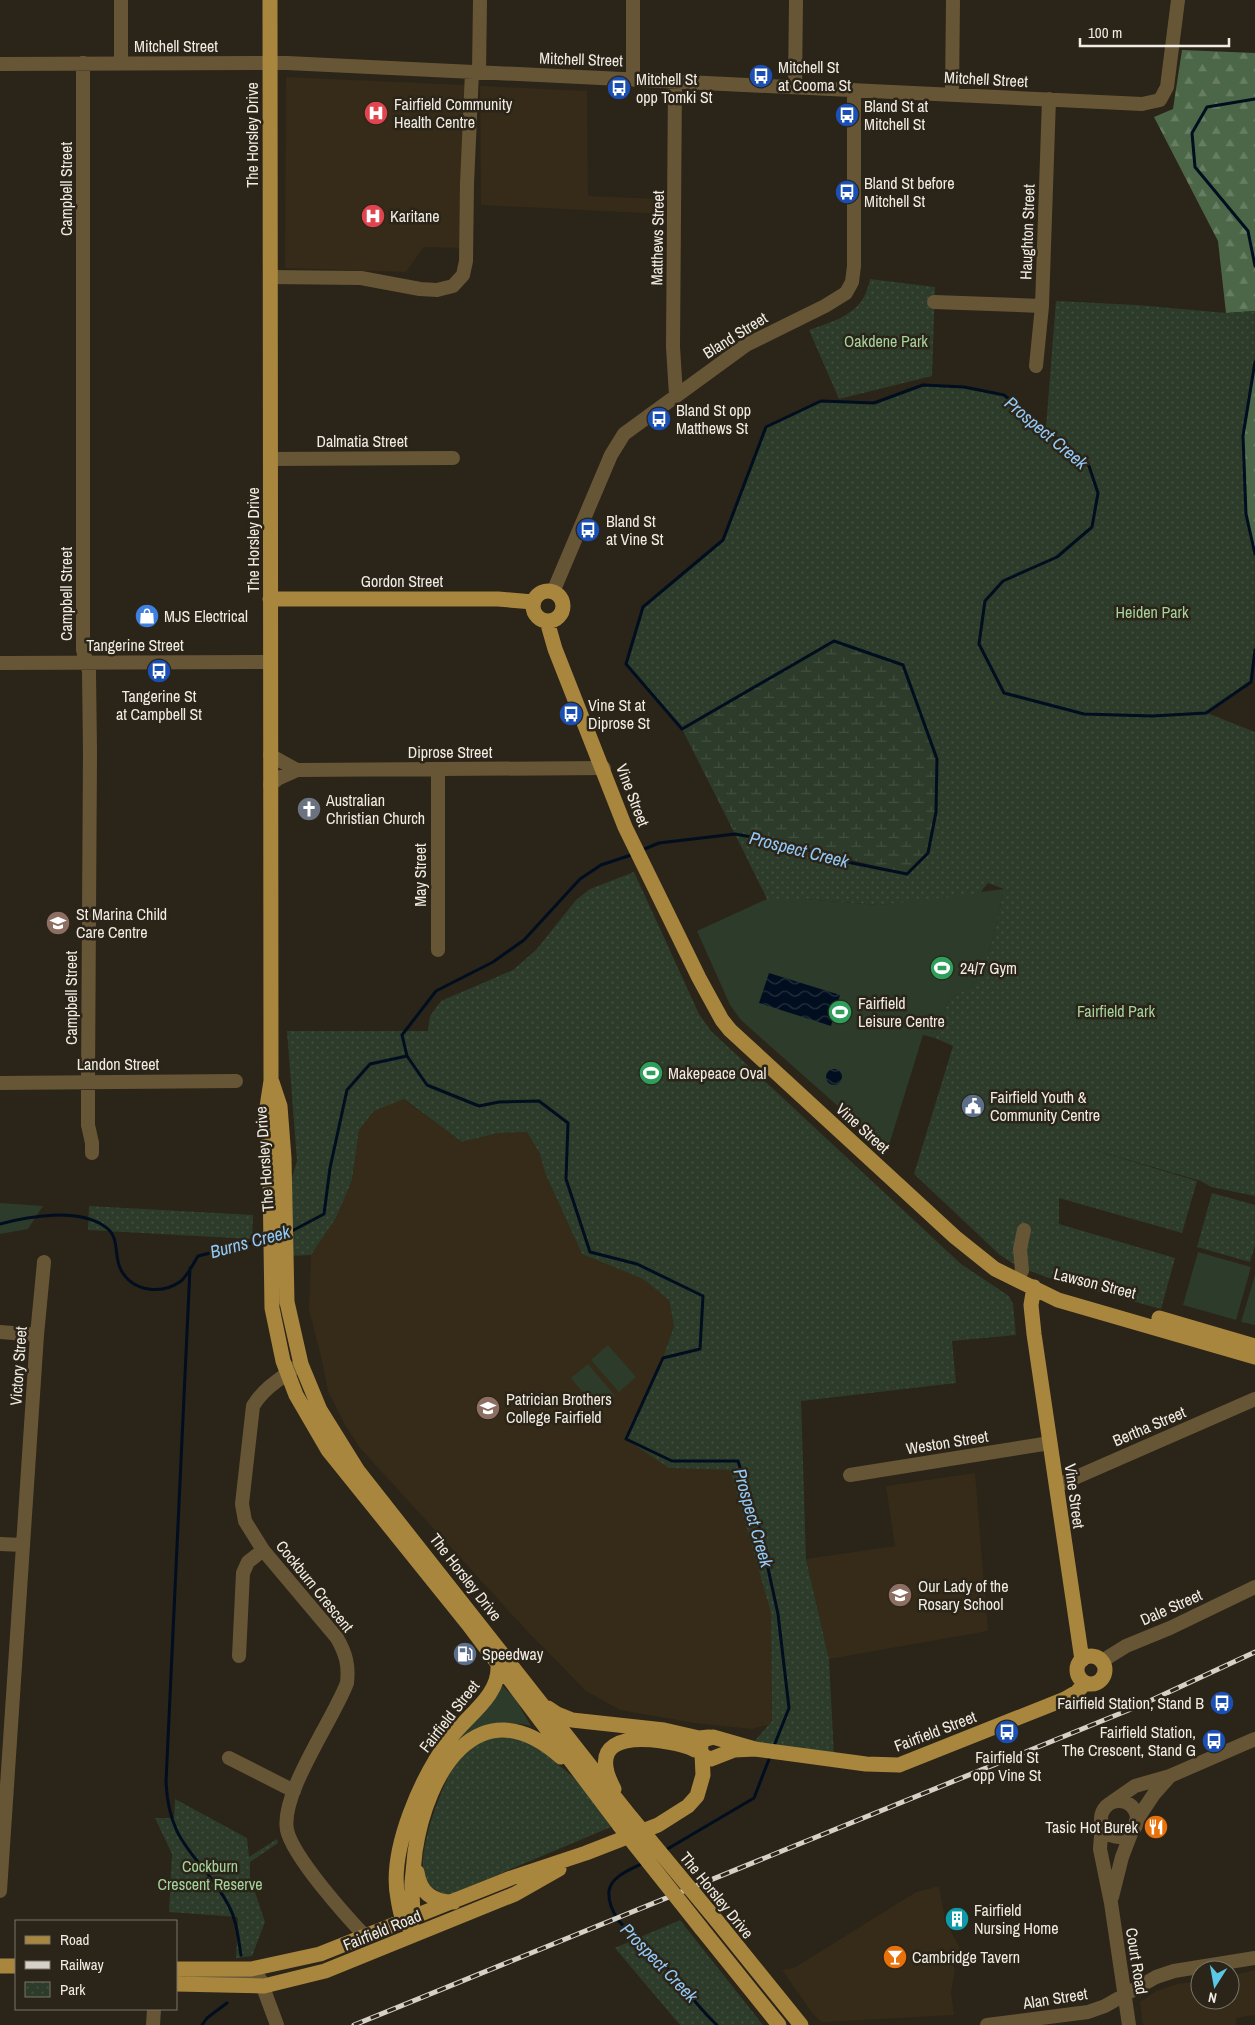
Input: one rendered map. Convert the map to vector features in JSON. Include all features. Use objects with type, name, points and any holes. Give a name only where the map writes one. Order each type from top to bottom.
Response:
[{"type":"main road","name":"The Horsley Drive","points":[[270,0],[271,1081],[280,1106],[278,1256],[272,1308],[278,1343],[287,1374],[304,1411],[328,1450],[498,1665],[620,1826],[779,2025]]},
{"type":"main road","points":[[553,592],[562,602],[562,612],[556,619],[547,622],[535,615],[533,602],[539,594],[553,592]]},
{"type":"main road","name":"Gordon Street","points":[[270,599],[498,599],[533,602]]},
{"type":"main road","name":"Vine Street","points":[[547,622],[555,649],[604,768],[625,827],[648,877],[713,1005],[730,1030],[978,1257],[1012,1278],[1034,1287],[1031,1305],[1034,1334],[1082,1660]]},
{"type":"main road","name":"The Horsley Drive","points":[[278,1256],[301,1364],[320,1410],[358,1471],[625,1810],[801,2024]]},
{"type":"main road","name":"Lawson Street","points":[[1034,1287],[1061,1290],[1255,1346]]},
{"type":"main road","name":"Lawson Street","points":[[1034,1287],[1058,1300],[1255,1357]]},
{"type":"main road","points":[[1092,1656],[1102,1661],[1105,1670],[1102,1679],[1094,1684],[1085,1683],[1077,1672],[1082,1660],[1092,1656]]},
{"type":"main road","name":"Fairfield Street","points":[[409,1923],[395,1884],[403,1840],[421,1789],[435,1761],[452,1736],[488,1696],[499,1674],[498,1665]]},
{"type":"main road","name":"Fairfield Street","points":[[527,1685],[547,1708],[567,1718],[664,1730],[699,1738],[712,1737],[755,1749],[874,1765],[899,1765],[1065,1699],[1078,1692],[1085,1683]]},
{"type":"main road","name":"Fairfield Street","points":[[409,1923],[416,1851],[426,1807],[444,1768],[455,1754],[481,1734],[496,1730],[511,1730],[531,1735],[560,1756],[584,1779]]},
{"type":"main road","points":[[712,1737],[722,1747],[710,1790],[701,1807],[679,1821],[658,1825],[692,1803],[700,1790],[704,1771],[700,1744],[712,1737]]},
{"type":"main road","points":[[625,1810],[610,1782],[606,1765],[608,1754],[612,1747],[626,1739],[655,1740],[683,1744],[701,1753],[708,1759],[718,1756]]},
{"type":"main road","points":[[655,1740],[682,1750],[691,1759],[696,1771],[697,1782],[693,1793],[675,1813]]},
{"type":"main road","name":"Fairfield Street","points":[[718,1756],[738,1749],[755,1749]]},
{"type":"main road","name":"Fairfield Road","points":[[178,1971],[275,1966],[320,1954],[409,1923],[511,1878],[586,1854],[658,1825]]},
{"type":"main road","points":[[416,1851],[418,1882],[425,1893],[439,1900],[454,1902]]},
{"type":"main road","name":"Fairfield Road","points":[[178,1984],[264,1986],[325,1971],[515,1894],[586,1854]]},
{"type":"main road","points":[[371,1935],[388,1919],[395,1884]]},
{"type":"main road","points":[[399,1942],[409,1923],[427,1931]]},
{"type":"main road","points":[[0,1966],[15,1966]]},
{"type":"street","points":[[121,0],[121,63]]},
{"type":"street","points":[[270,277],[361,278],[420,289],[437,290],[453,286],[463,275],[466,261],[480,0]]},
{"type":"street","points":[[633,0],[633,79]]},
{"type":"street","points":[[795,87],[796,0]]},
{"type":"street","points":[[952,94],[953,0]]},
{"type":"street","name":"Mitchell Street","points":[[0,64],[270,63],[1142,104],[1160,100],[1167,87],[1178,0]]},
{"type":"street","name":"Campbell Street","points":[[83,63],[83,650],[87,663],[90,752],[88,1125],[92,1153]]},
{"type":"street","name":"Matthews Street","points":[[675,81],[672,347],[676,395]]},
{"type":"street","name":"Bland Street","points":[[553,592],[618,442],[637,423],[746,345],[825,306],[846,292],[850,287],[854,266],[854,90]]},
{"type":"street","name":"Haughton Street","points":[[1036,366],[1042,306],[1049,99]]},
{"type":"street","points":[[934,302],[1042,306]]},
{"type":"street","name":"Dalmatia Street","points":[[270,459],[453,458]]},
{"type":"street","name":"Tangerine Street","points":[[0,663],[270,662]]},
{"type":"street","name":"Diprose Street","points":[[270,755],[297,770]]},
{"type":"street","name":"Diprose Street","points":[[270,785],[279,778],[297,770],[604,768]]},
{"type":"street","name":"May Street","points":[[438,770],[438,950]]},
{"type":"street","name":"Landon Street","points":[[0,1083],[236,1081]]},
{"type":"street","points":[[1022,1271],[1020,1249],[1024,1230]]},
{"type":"street","name":"Victory Street","points":[[0,1891],[4,1758],[44,1262]]},
{"type":"street","points":[[0,1332],[37,1335]]},
{"type":"street","name":"Cockburn Crescent","points":[[301,1364],[260,1395],[254,1406],[250,1422],[242,1504],[245,1521],[263,1550],[337,1638],[345,1652],[349,1667],[343,1695],[294,1791],[287,1815],[287,1829],[296,1853],[335,1900],[343,1913],[371,1935]]},
{"type":"street","name":"Bertha Street","points":[[1056,1486],[1255,1399]]},
{"type":"street","name":"Weston Street","points":[[850,1475],[1050,1443]]},
{"type":"street","points":[[0,1544],[22,1545]]},
{"type":"street","points":[[239,1656],[243,1573],[248,1562],[263,1550]]},
{"type":"street","name":"Dale Street","points":[[1102,1661],[1126,1646],[1170,1628],[1255,1587]]},
{"type":"street","points":[[1112,1802],[1128,1803],[1135,1811],[1134,1826],[1122,1836],[1111,1835],[1102,1822],[1104,1809],[1112,1802],[1135,1786],[1170,1776],[1255,1739]]},
{"type":"street","points":[[229,1758],[294,1791]]},
{"type":"street","name":"Court Road","points":[[1111,1903],[1120,1864],[1134,1826],[1154,1794],[1170,1776]]},
{"type":"street","name":"Court Road","points":[[1102,1822],[1100,1849],[1111,1903],[1129,2025]]},
{"type":"street","name":"Alan Street","points":[[987,2025],[1088,2012],[1143,1983],[1174,1971],[1255,1958]]},
{"type":"street","points":[[178,1971],[212,1976],[252,1976],[260,1979],[277,2025]]},
{"type":"street","points":[[153,2025],[154,2010]]},
{"type":"shaded area","points":[[286,77],[465,85],[461,248],[424,247],[406,272],[285,268]]},
{"type":"shaded area","points":[[480,86],[587,91],[588,196],[663,199],[664,214],[481,205]]},
{"type":"shaded area","name":"Patrician Brothers College Fairfield","points":[[403,1099],[462,1142],[498,1133],[527,1132],[540,1154],[545,1173],[582,1254],[643,1279],[669,1300],[674,1326],[663,1358],[669,1468],[730,1470],[771,1612],[772,1724],[751,1729],[694,1723],[620,1710],[586,1691],[527,1631],[360,1448],[345,1425],[328,1391],[309,1310],[311,1255],[336,1218],[352,1180],[359,1130],[374,1111]]},
{"type":"shaded area","name":"Our Lady of the Rosary School","points":[[975,1473],[988,1631],[829,1659],[806,1559],[895,1546],[886,1486]]},
{"type":"shaded area","points":[[939,1886],[945,1920],[963,1954],[970,1953],[971,1960],[953,1963],[955,1970],[951,1992],[954,2015],[822,2022],[813,2014],[782,1970],[794,1968],[916,1892]]},
{"type":"shaded area","points":[[1255,1970],[1255,2015],[1236,2018],[1236,2025],[1143,2025],[1140,2002],[1156,1991],[1177,1984],[1190,1982],[1190,2010],[1240,2010],[1240,1974]]},
{"type":"green space","points":[[1182,50],[1255,53],[1255,311],[1226,313],[1218,241],[1154,117],[1173,109]]},
{"type":"green space","name":"Oakdene Park","points":[[870,279],[935,287],[932,376],[839,399],[809,330],[848,314],[862,300]]},
{"type":"green space","points":[[1056,301],[1137,305],[1226,313],[1255,311],[1255,362],[1243,436],[1246,514],[1255,554],[1255,650],[1251,682],[1207,713],[1255,732],[1255,1196],[1211,1187],[1201,1181],[1074,1144],[1197,1181],[1182,1233],[1059,1198],[1059,1224],[1175,1258],[1161,1309],[1046,1277],[1017,1266],[1000,1255],[914,1174],[953,1046],[935,1038],[949,998],[973,985],[983,967],[992,940],[1004,889],[988,883],[979,894],[879,905],[804,899],[767,899],[735,834],[785,843],[842,861],[907,874],[928,853],[936,812],[937,759],[903,665],[834,641],[682,729],[626,664],[643,607],[723,540],[766,427],[821,401],[874,403],[923,385],[964,387],[1004,395],[1046,428]]},
{"type":"green space","points":[[1255,362],[1255,554],[1246,514],[1243,436]]},
{"type":"green space","points":[[834,641],[903,665],[937,759],[936,812],[928,853],[907,874],[785,843],[735,834],[682,729]]},
{"type":"green space","points":[[634,872],[699,1014],[711,1031],[961,1264],[1009,1296],[1013,1304],[1016,1335],[952,1341],[956,1383],[801,1401],[806,1559],[829,1659],[834,1756],[752,1744],[772,1721],[771,1613],[730,1470],[669,1468],[626,1439],[663,1358],[674,1326],[669,1300],[643,1279],[582,1254],[545,1173],[540,1154],[527,1132],[498,1133],[462,1142],[404,1099],[374,1111],[359,1130],[352,1180],[336,1218],[311,1255],[285,1256],[285,1200],[297,1161],[287,1031],[428,1031],[430,1016],[441,1001],[513,970],[536,950],[576,900],[590,889]]},
{"type":"green space","name":"Fairfield Leisure Centre","points":[[1004,889],[992,940],[983,967],[973,985],[949,998],[935,1038],[923,1035],[889,1145],[884,1147],[741,1020],[730,1005],[697,931],[767,899],[804,899],[879,905]]},
{"type":"green space","points":[[1212,1193],[1255,1205],[1255,1245],[1250,1262],[1197,1247]]},
{"type":"green space","points":[[0,1203],[43,1206],[28,1229],[0,1234]]},
{"type":"green space","points":[[89,1206],[253,1215],[252,1239],[88,1230]]},
{"type":"green space","points":[[1198,1252],[1251,1267],[1236,1320],[1183,1305]]},
{"type":"green space","points":[[1255,1275],[1255,1325],[1241,1322]]},
{"type":"green space","points":[[608,1345],[636,1377],[619,1392],[591,1360]]},
{"type":"green space","points":[[588,1364],[615,1396],[598,1411],[571,1378]]},
{"type":"green space","points":[[502,1685],[516,1700],[531,1726],[501,1724],[483,1729],[456,1742]]},
{"type":"green space","points":[[492,1734],[511,1735],[541,1750],[584,1786],[607,1814],[611,1827],[449,1895],[432,1887],[425,1878],[423,1867],[427,1837],[444,1786],[457,1762],[468,1750]]},
{"type":"green space","name":"Cockburn Crescent Reserve","points":[[175,1799],[247,1838],[249,1857],[277,1839],[278,1843],[250,1862],[250,1877],[265,1922],[252,1956],[236,1958],[238,1917],[169,1912],[172,1854],[155,1818],[174,1818]]},
{"type":"green space","points":[[680,1920],[763,2025],[680,2025],[615,1948]]},
{"type":"water","points":[[769,973],[840,995],[831,1026],[759,1003]]},
{"type":"water","points":[[834,1069],[842,1077],[834,1085],[826,1077]]},
{"type":"waterway","name":"Prospect Creek","points":[[1255,99],[1207,107],[1192,133],[1195,167],[1248,231],[1255,266]]},
{"type":"waterway","name":"Prospect Creek","points":[[1255,362],[1243,436],[1246,514],[1255,554]]},
{"type":"waterway","name":"Prospect Creek","points":[[642,850],[659,843],[735,834],[785,843],[842,861],[907,874],[928,853],[936,812],[937,759],[903,665],[834,641],[682,729],[626,664],[643,607],[723,540],[766,427],[821,401],[874,403],[923,385],[964,387],[1004,395],[1089,466],[1098,493],[1092,527],[1057,557],[1003,581],[985,601],[979,644],[1004,693],[1084,714],[1152,716],[1206,713],[1251,682],[1255,650]]},
{"type":"waterway","name":"Prospect Creek","points":[[634,854],[601,865],[580,879],[524,940],[493,962],[436,991],[402,1035],[407,1056],[427,1085],[479,1106],[499,1102],[539,1101],[568,1123],[566,1179],[590,1252],[637,1264],[703,1296],[700,1349],[663,1358],[626,1439],[672,1461],[738,1461],[759,1527],[778,1614],[789,1708],[774,1746]]},
{"type":"waterway","name":"Burns Creek","points":[[290,1232],[324,1214],[330,1168],[347,1090],[370,1064],[407,1056]]},
{"type":"waterway","name":"Burns Creek","points":[[0,1224],[25,1218],[53,1215],[67,1215],[93,1220],[104,1226],[113,1235],[119,1264],[126,1277],[140,1287],[148,1289],[165,1288],[181,1281],[198,1256],[267,1239]]},
{"type":"waterway","points":[[190,1268],[166,1782],[168,1804],[173,1822],[188,1850],[219,1889],[229,1906],[236,1924],[241,1955]]},
{"type":"waterway","name":"Prospect Creek","points":[[664,1851],[754,1798],[771,1754]]},
{"type":"waterway","name":"Prospect Creek","points":[[643,1863],[618,1877],[611,1886],[609,1898],[614,1913],[618,1920],[657,1956],[701,2009],[717,2025]]},
{"type":"waterway","points":[[202,2025],[207,2018],[227,2003]]},
{"type":"railway","points":[[354,2025],[1141,1705],[1255,1652]]},
{"type":"place","name":"Mitchell St at Cooma St","points":[[761,76]]},
{"type":"place","name":"Mitchell St opp Tomki St","points":[[619,88]]},
{"type":"place","name":"Fairfield Community Health Centre","points":[[376,113]]},
{"type":"place","name":"Bland St at Mitchell St","points":[[847,115]]},
{"type":"place","name":"Bland St before Mitchell St","points":[[847,192]]},
{"type":"place","name":"Karitane","points":[[373,216]]},
{"type":"place","name":"Bland St opp Matthews St","points":[[659,419]]},
{"type":"place","name":"Bland St at Vine St","points":[[588,530]]},
{"type":"place","name":"MJS Electrical","points":[[147,616]]},
{"type":"place","name":"Tangerine St at Campbell St","points":[[159,671]]},
{"type":"place","name":"Vine St at Diprose St","points":[[571,714]]},
{"type":"place","name":"Australian Christian Church","points":[[309,809]]},
{"type":"place","name":"St Marina Child Care Centre","points":[[58,923]]},
{"type":"place","name":"24/7 Gym","points":[[942,968]]},
{"type":"place","name":"Fairfield Leisure Centre","points":[[840,1012]]},
{"type":"place","name":"Makepeace Oval","points":[[651,1073]]},
{"type":"place","name":"Fairfield Youth & Community Centre","points":[[973,1106]]},
{"type":"place","name":"Patrician Brothers College Fairfield","points":[[488,1408]]},
{"type":"place","name":"Our Lady of the Rosary School","points":[[900,1595]]},
{"type":"place","name":"Speedway","points":[[465,1654]]},
{"type":"place","name":"Fairfield Station, Stand B","points":[[1222,1703]]},
{"type":"place","name":"Fairfield St opp Vine St","points":[[1007,1732]]},
{"type":"place","name":"Fairfield Station, The Crescent, Stand G","points":[[1214,1741]]},
{"type":"place","name":"Tasic Hot Burek","points":[[1156,1827]]},
{"type":"place","name":"Fairfield Nursing Home","points":[[957,1919]]},
{"type":"place","name":"Cambridge Tavern","points":[[895,1957]]},
{"type":"park label","name":"Heiden Park","points":[[1152,612]]},
{"type":"park label","name":"Fairfield Park","points":[[1116,1011]]}]
